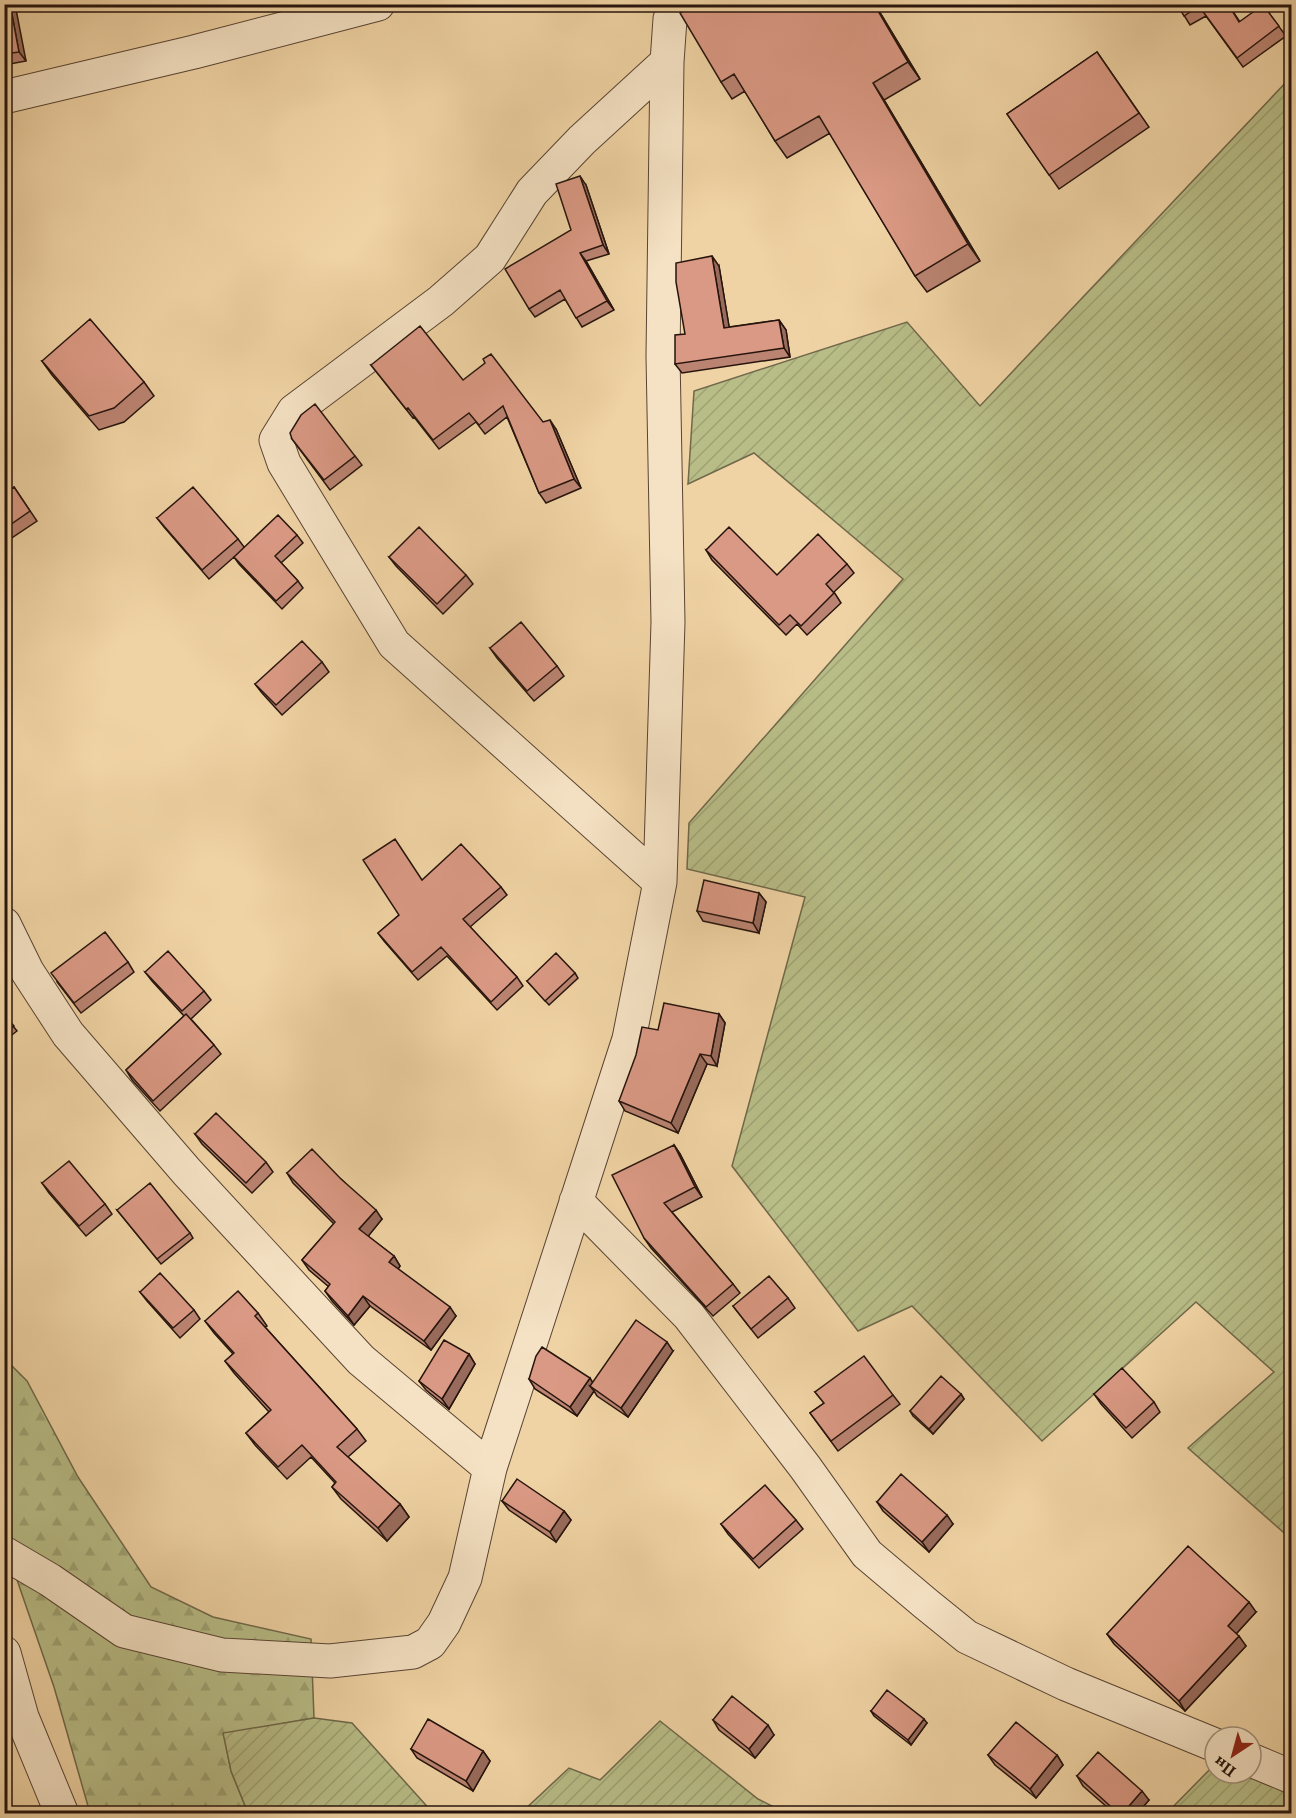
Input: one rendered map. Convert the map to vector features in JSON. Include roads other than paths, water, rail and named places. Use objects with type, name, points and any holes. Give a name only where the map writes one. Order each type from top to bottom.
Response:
[{"type":"street","points":[[4,97],[194,52],[378,4]]},
{"type":"street","points":[[4,1553],[50,1580],[124,1631],[222,1655],[330,1660],[413,1652],[430,1643],[444,1623],[465,1578],[490,1468],[629,1039],[660,882],[668,622],[663,356],[667,62],[670,19],[684,4]]},
{"type":"street","points":[[660,882],[394,644],[284,463],[276,440],[294,411],[441,301],[490,258],[532,192],[582,140],[667,62]]},
{"type":"street","points":[[4,924],[27,971],[68,1034],[187,1172],[361,1360],[490,1468]]},
{"type":"street","points":[[576,1201],[689,1316],[805,1467],[867,1554],[925,1604],[968,1637],[1066,1684],[1203,1740]]},
{"type":"street","points":[[4,1653],[22,1717],[62,1814]]},
{"type":"street","points":[[1263,1765],[1292,1777]]}]
